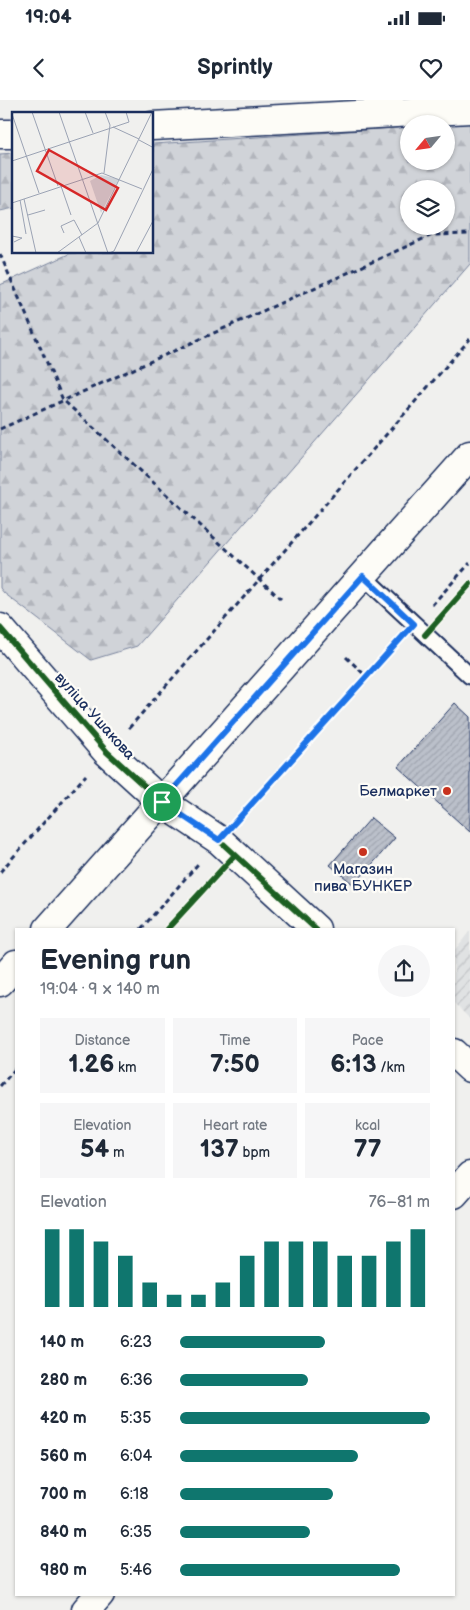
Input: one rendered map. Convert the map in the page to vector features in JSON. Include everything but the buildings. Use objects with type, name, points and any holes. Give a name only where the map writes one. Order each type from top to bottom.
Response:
[{"type":"main road","points":[[154,126],[470,109]]},
{"type":"main road","points":[[49,928],[470,455]]},
{"type":"main road","name":"вуліца Ушакова","points":[[0,628],[107,752],[162,802],[219,840],[315,928]]},
{"type":"main road","points":[[0,982],[15,965]]},
{"type":"main road","points":[[455,1054],[470,1068]]},
{"type":"main road","points":[[455,1193],[470,1176]]},
{"type":"main road","points":[[86,1610],[98,1596]]},
{"type":"lane","points":[[363,576],[470,676]]},
{"type":"path","points":[[0,429],[432,235],[470,234]]},
{"type":"path","points":[[0,254],[63,400],[281,599]]},
{"type":"path","points":[[0,872],[470,339]]},
{"type":"path","points":[[142,928],[470,563]]},
{"type":"path","points":[[346,657],[367,677]]},
{"type":"path","points":[[0,1086],[15,1069]]},
{"type":"shaded area","points":[[470,931],[470,1019],[455,1004],[455,950]]},
{"type":"green space","points":[[470,123],[470,264],[137,646],[91,660],[0,588],[0,285],[69,254],[154,254],[154,144],[400,128],[400,170],[455,170],[455,124]]},
{"type":"green space","points":[[12,153],[12,208],[0,211],[0,154]]},
{"type":"cycle path","points":[[425,635],[470,584]]},
{"type":"cycle path","points":[[0,628],[107,752],[162,802],[219,840],[315,928]]},
{"type":"cycle path","points":[[168,928],[235,855]]},
{"type":"place","name":"Белмаркет","points":[[447,791]]},
{"type":"place","name":"Магазин пива БУНКЕР","points":[[363,852]]},
{"type":"route","points":[[363,576],[414,624],[219,840],[162,802],[363,576]]}]
